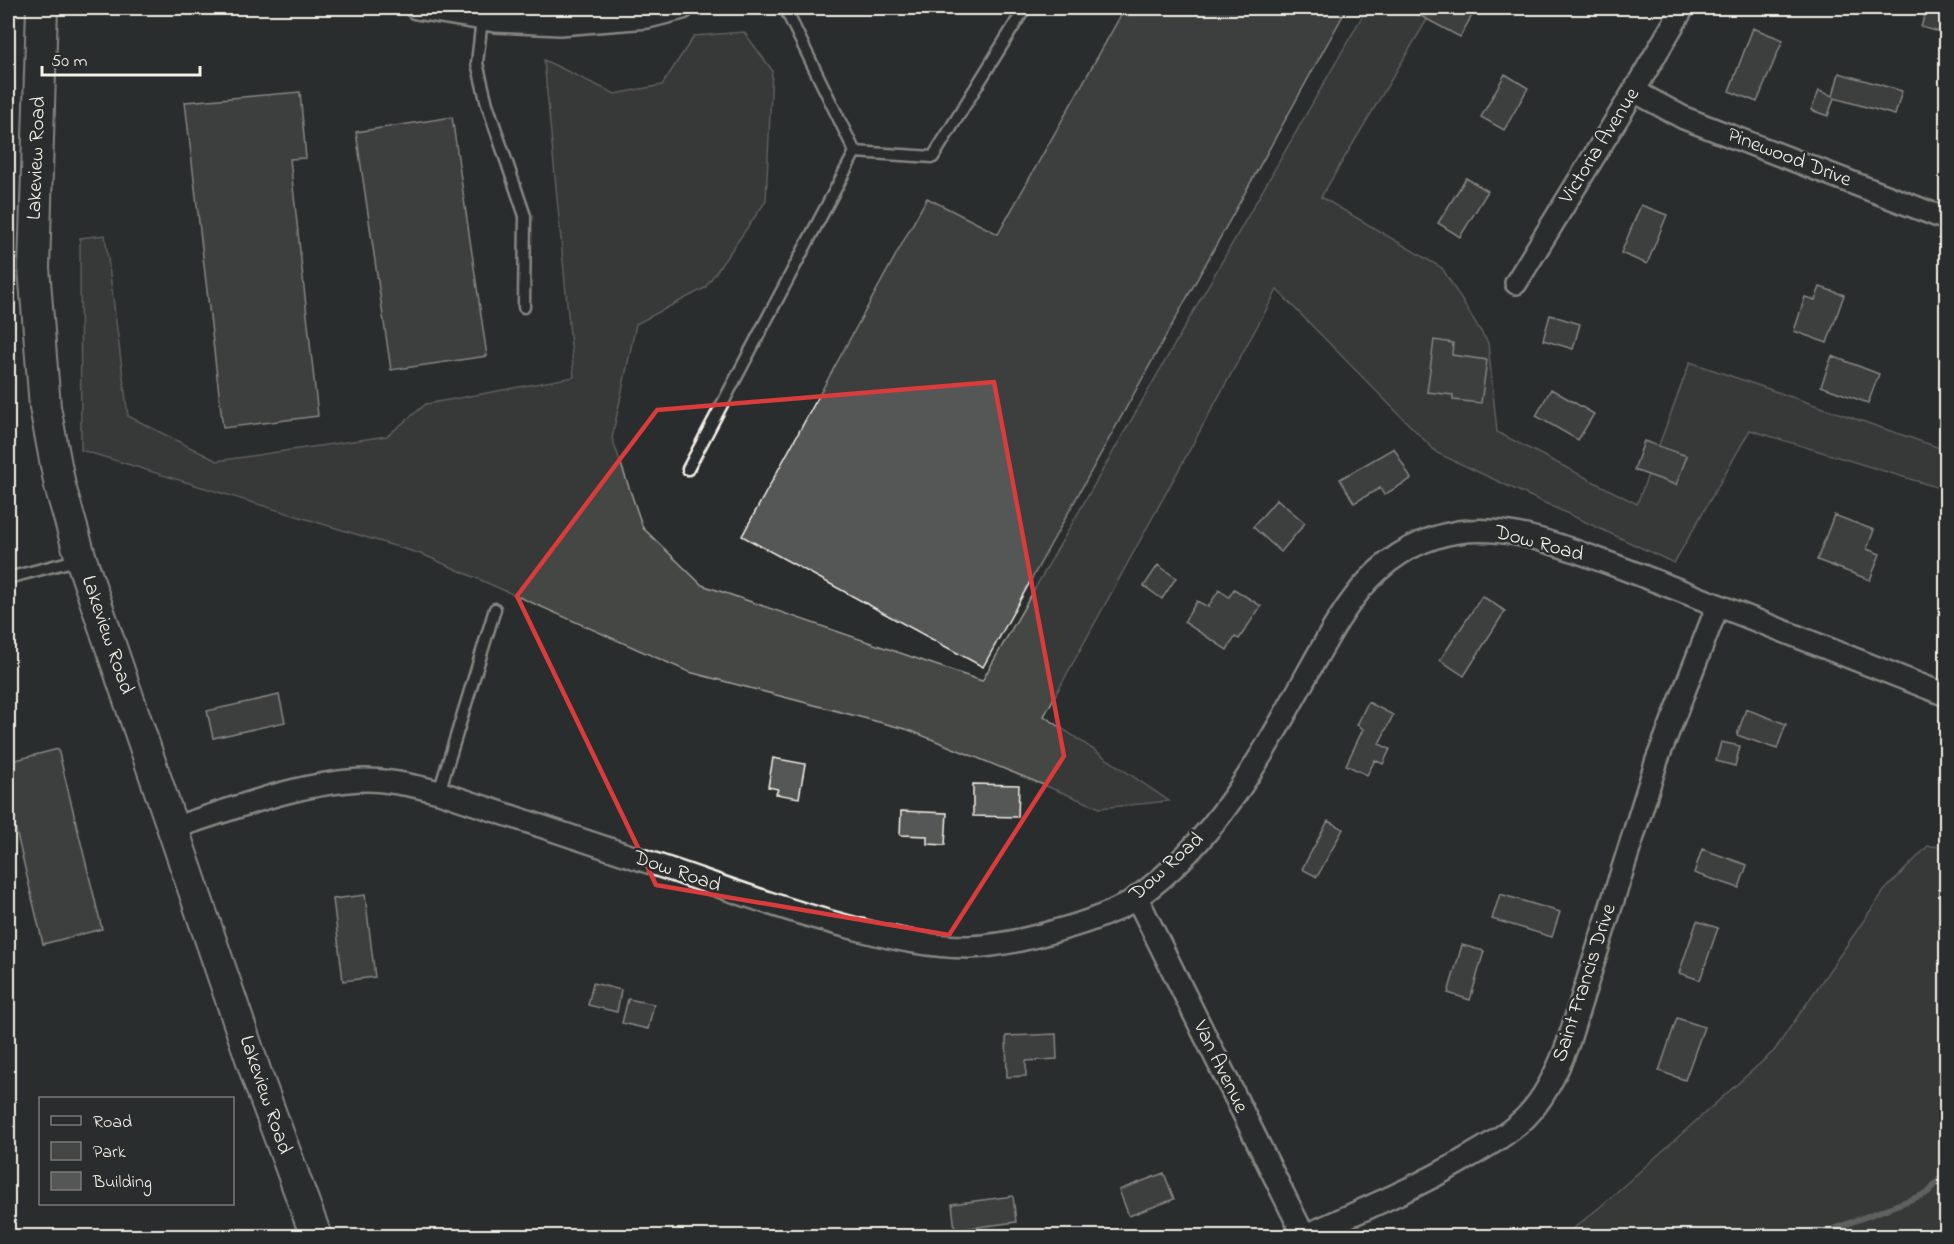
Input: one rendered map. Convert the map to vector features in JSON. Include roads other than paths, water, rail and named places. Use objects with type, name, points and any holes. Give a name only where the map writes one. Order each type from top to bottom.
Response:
[{"type":"main road","name":"Lakeview Road","points":[[42,8],[34,268],[45,407],[60,486],[81,559],[172,828],[258,1079],[316,1236]]},
{"type":"street","points":[[416,8],[473,14],[495,21],[560,24],[648,17],[683,8]]},
{"type":"street","name":"Victoria Avenue","points":[[1516,283],[1683,8]]},
{"type":"street","name":"Pinewood Drive","points":[[1634,91],[1684,118],[1947,219]]},
{"type":"street","name":"Dow Road","points":[[172,828],[254,802],[343,781],[380,781],[439,792],[823,921],[897,939],[926,944],[978,946],[1037,937],[1072,927],[1124,906],[1137,898],[1197,844],[1225,810],[1281,722],[1336,623],[1352,598],[1369,578],[1394,556],[1424,541],[1454,533],[1484,530],[1515,533],[1581,553],[1947,695]]},
{"type":"street","name":"Saint Francis Drive","points":[[1304,1236],[1438,1175],[1488,1146],[1508,1133],[1543,1095],[1560,1064],[1568,1043],[1657,759],[1718,605]]},
{"type":"street","name":"Van Avenue","points":[[1137,898],[1304,1236]]},
{"type":"lane","points":[[785,8],[855,152]]},
{"type":"lane","points":[[855,152],[933,157],[1025,8]]},
{"type":"lane","points":[[473,14],[477,63],[487,104],[525,216],[524,307]]},
{"type":"lane","points":[[688,469],[855,152]]},
{"type":"lane","points":[[8,578],[81,559]]},
{"type":"lane","points":[[439,792],[495,609]]},
{"type":"waterway","points":[[1823,1236],[1831,1230],[1928,1193],[1946,1172]]}]
